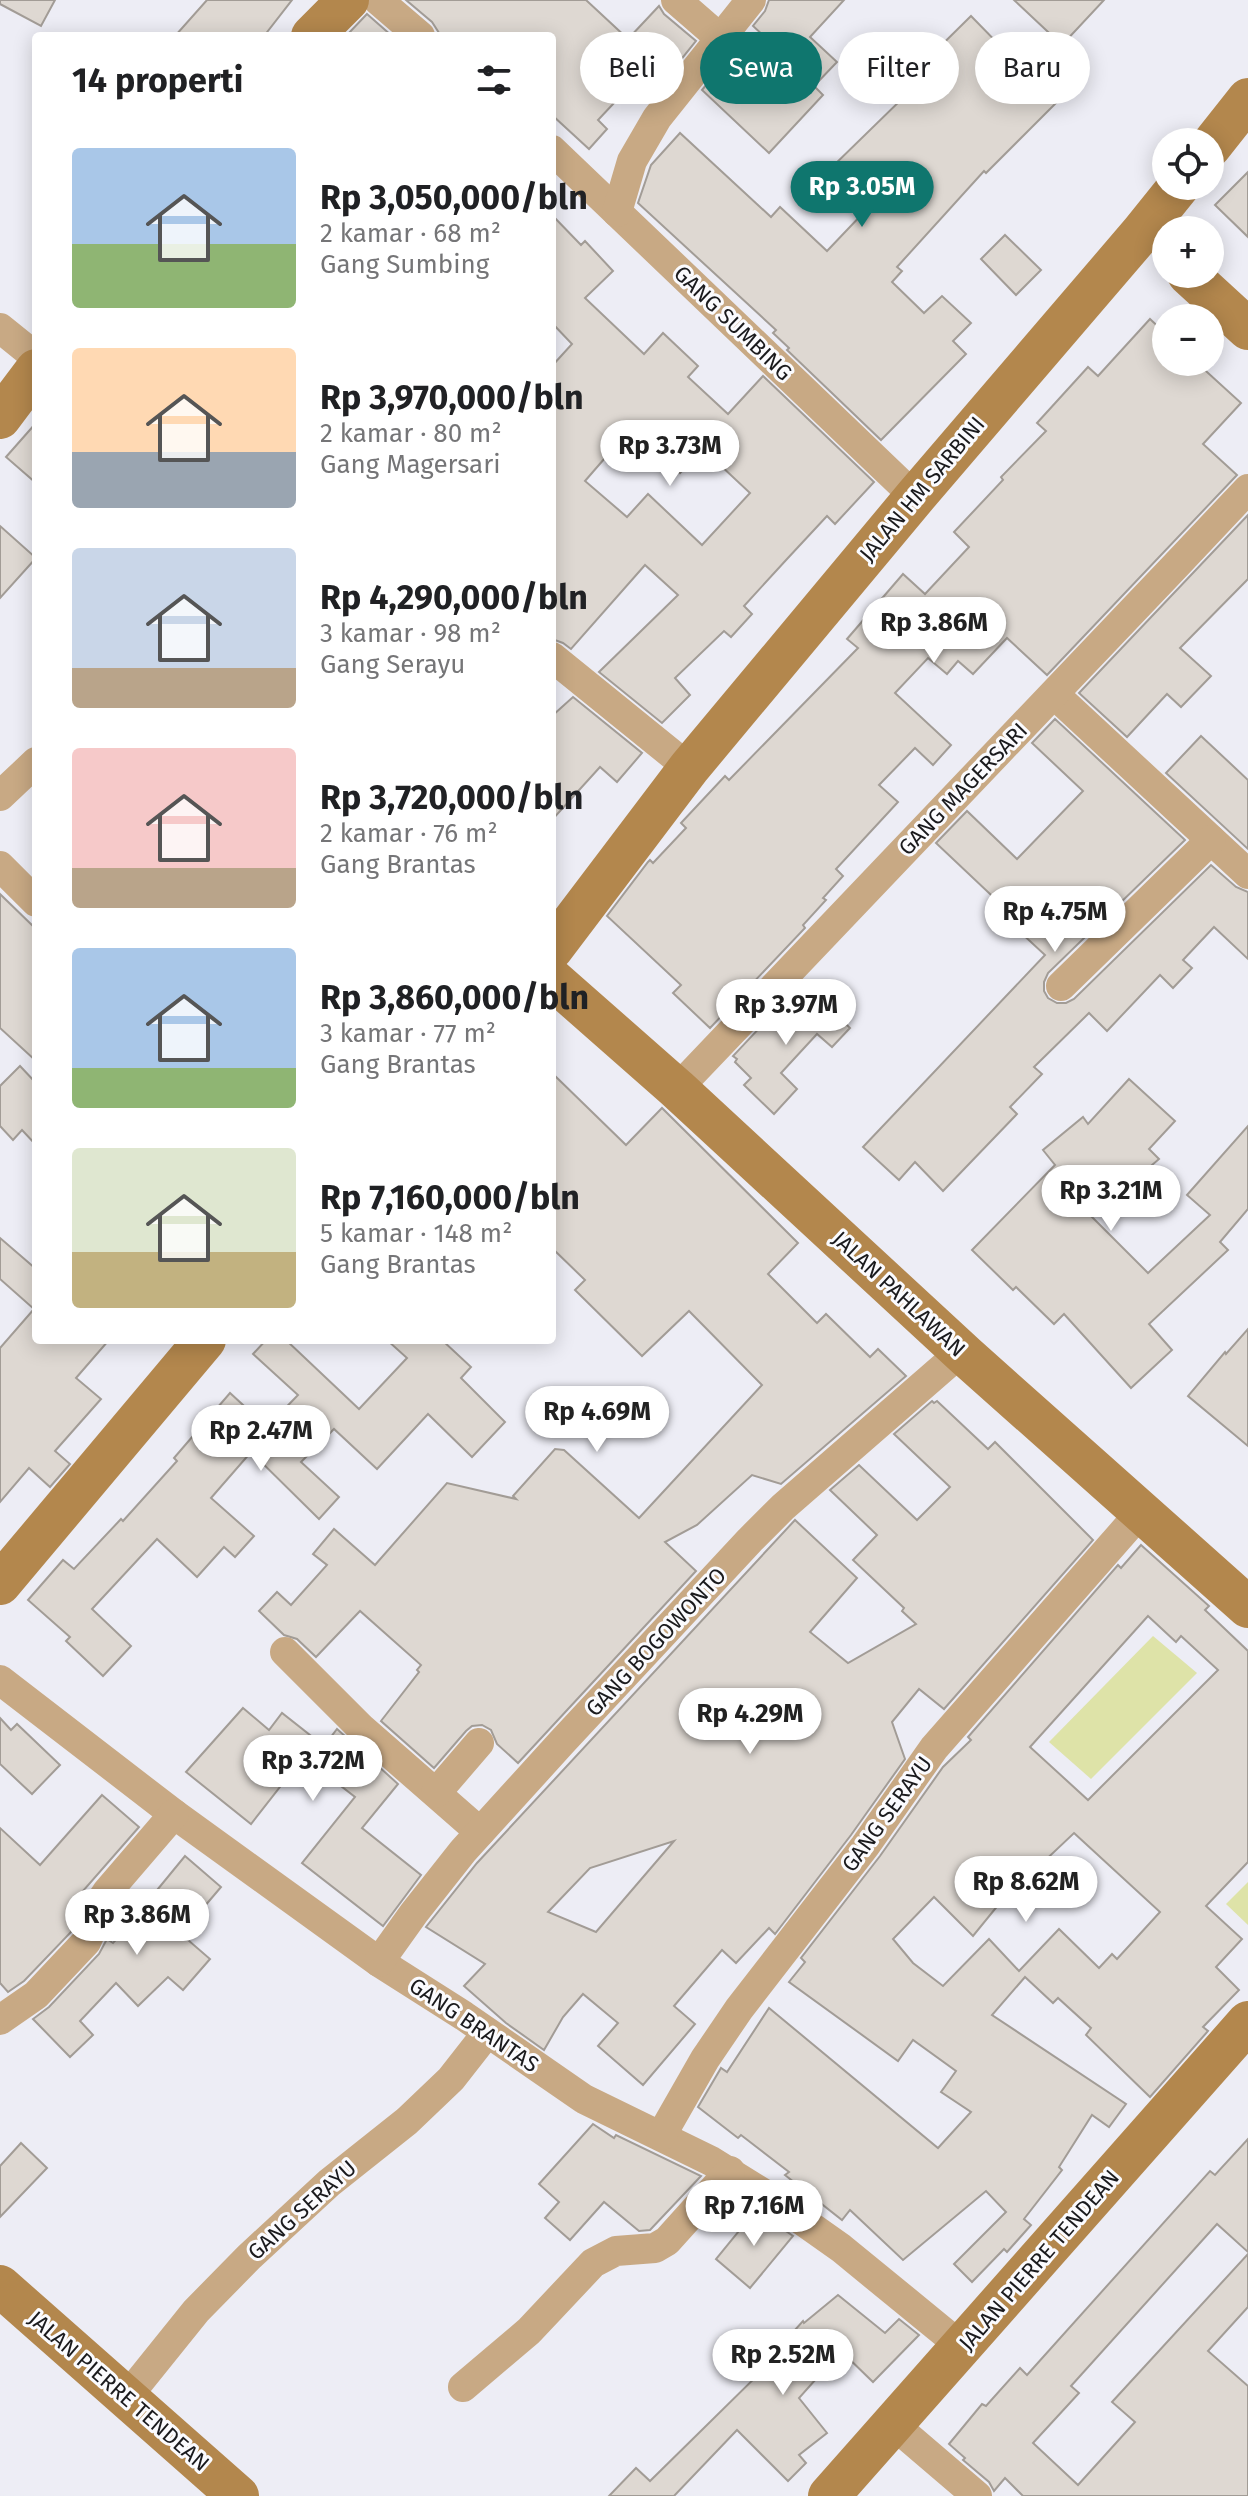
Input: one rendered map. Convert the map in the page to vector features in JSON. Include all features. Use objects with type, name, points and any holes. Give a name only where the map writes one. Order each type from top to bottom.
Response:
[{"type":"main road","points":[[319,32],[371,2]]},
{"type":"main road","points":[[1224,129],[1248,99]]},
{"type":"main road","name":"JALAN HM SARBINI","points":[[556,944],[689,768],[915,497],[1152,245]]},
{"type":"main road","points":[[1203,288],[1248,329]]},
{"type":"main road","points":[[0,418],[32,375]]},
{"type":"main road","name":"JALAN PAHLAWAN","points":[[556,983],[677,1089],[966,1356],[1248,1607]]},
{"type":"main road","points":[[0,1584],[202,1344]]},
{"type":"main road","name":"JALAN PIERRE TENDEAN","points":[[829,2496],[1248,2022]]},
{"type":"main road","name":"JALAN PIERRE TENDEAN","points":[[0,2286],[238,2496]]},
{"type":"street","points":[[676,0],[713,32]]},
{"type":"street","points":[[726,32],[751,0]]},
{"type":"street","points":[[371,2],[414,32]]},
{"type":"street","points":[[617,212],[632,161],[657,118],[700,65]]},
{"type":"street","name":"GANG SUMBING","points":[[556,158],[617,212],[915,497]]},
{"type":"street","points":[[0,328],[32,354]]},
{"type":"street","name":"GANG MAGERSARI","points":[[677,1089],[1248,489]]},
{"type":"street","points":[[556,660],[689,768]]},
{"type":"street","points":[[1055,695],[1248,874]]},
{"type":"street","points":[[0,796],[32,766]]},
{"type":"street","points":[[1061,986],[1211,840]]},
{"type":"street","points":[[0,866],[32,898]]},
{"type":"street","name":"GANG BOGOWONTO","points":[[379,1962],[423,1900],[480,1832],[783,1507],[953,1359],[966,1356]]},
{"type":"street","name":"GANG SERAYU","points":[[661,2136],[705,2059],[739,2009],[865,1846],[934,1748],[1141,1512]]},
{"type":"street","points":[[285,1652],[334,1703],[480,1832]]},
{"type":"street","name":"GANG BRANTAS","points":[[0,1680],[174,1814],[379,1962],[584,2099],[730,2171],[841,2248],[962,2347]]},
{"type":"street","points":[[436,1793],[479,1743]]},
{"type":"street","points":[[0,2020],[36,1995],[86,1942],[95,1922],[97,1907],[107,1892],[174,1814]]},
{"type":"street","name":"GANG SERAYU","points":[[126,2398],[196,2311],[249,2257],[329,2183],[407,2121],[451,2079],[487,2033]]},
{"type":"street","points":[[463,2387],[529,2331],[593,2263],[616,2251],[655,2248],[667,2241],[730,2171]]},
{"type":"street","points":[[894,2425],[977,2496]]},
{"type":"green space","points":[[1153,1636],[1197,1673],[1091,1779],[1049,1742]]},
{"type":"green space","points":[[1248,1882],[1248,1925],[1226,1904]]},
{"type":"building","points":[[0,0],[55,0],[41,26],[0,4]]},
{"type":"building","points":[[207,0],[292,0],[267,32],[179,32]]},
{"type":"building","points":[[406,0],[586,0],[620,32],[580,32],[580,104],[613,104],[598,120],[607,129],[589,149],[556,119],[556,32],[438,32],[432,22]]},
{"type":"building","points":[[769,0],[844,0],[815,32],[760,32],[753,26]]},
{"type":"building","points":[[1014,0],[1104,0],[1074,32],[1048,32]]},
{"type":"building","points":[[659,6],[696,41],[684,56],[684,32],[635,32]]},
{"type":"building","points":[[367,14],[387,32],[350,32]]},
{"type":"building","points":[[971,16],[987,32],[975,32],[975,104],[1055,104],[986,173],[984,171],[897,267],[902,271],[892,282],[924,313],[942,296],[971,323],[953,341],[966,354],[881,440],[787,350],[789,348],[773,333],[776,330],[638,203],[651,165],[680,133],[771,217],[780,207],[827,251],[867,209],[829,170],[897,104],[959,104],[959,32],[955,32]]},
{"type":"building","points":[[822,48],[837,62],[822,78]]},
{"type":"building","points":[[717,104],[815,104],[769,153]]},
{"type":"building","points":[[1248,172],[1248,237],[1215,205],[1224,200],[1224,196]]},
{"type":"building","points":[[556,219],[581,245],[585,241],[613,271],[585,298],[644,354],[663,333],[698,366],[688,377],[728,414],[763,376],[874,482],[835,524],[827,516],[787,559],[744,606],[752,614],[731,637],[724,631],[675,678],[690,695],[662,723],[599,672],[678,595],[645,565],[571,649],[556,640],[556,362],[572,344],[556,327]],"holes":[[[631,428],[680,473],[703,449],[750,493],[702,545],[648,494],[627,517],[585,481]]]},
{"type":"building","points":[[1005,235],[1041,270],[1016,295],[981,259]]},
{"type":"building","points":[[1150,319],[1152,376],[1211,376],[1241,403],[1203,444],[1237,475],[1047,675],[1007,638],[973,674],[958,661],[947,674],[928,658],[895,693],[951,745],[933,765],[915,748],[879,785],[898,802],[836,869],[843,876],[803,925],[805,928],[710,1028],[673,993],[681,985],[607,916],[648,862],[653,863],[686,828],[681,823],[725,776],[729,780],[858,648],[847,639],[903,574],[925,594],[969,547],[954,532],[1046,431],[1037,423],[1088,367],[1098,376]]},
{"type":"building","points":[[32,428],[32,480],[6,457]]},
{"type":"building","points":[[1248,515],[1248,579],[1180,648],[1211,676],[1181,707],[1167,694],[1127,737],[1079,693]]},
{"type":"building","points":[[0,526],[32,554],[32,562],[0,598]]},
{"type":"building","points":[[573,697],[642,753],[617,782],[600,767],[556,816],[556,712]]},
{"type":"building","points":[[1055,719],[1185,840],[1048,973],[1044,991],[1048,998],[1057,1003],[1074,999],[1211,865],[1236,887],[1248,892],[1248,959],[1214,927],[1183,960],[1192,968],[1173,988],[1160,975],[1107,1031],[1089,1013],[1034,1067],[1042,1074],[1010,1107],[1017,1114],[943,1191],[915,1162],[899,1180],[863,1147],[1045,955],[1019,931],[1024,926],[936,843],[967,811],[1017,859],[1083,791],[1032,743]]},
{"type":"building","points":[[1201,736],[1248,780],[1248,849],[1166,773]]},
{"type":"building","points":[[0,894],[32,925],[32,1057],[0,1028]]},
{"type":"building","points":[[811,990],[850,1028],[832,1047],[817,1034],[781,1073],[797,1089],[774,1114],[744,1085],[751,1078],[733,1056],[783,1003],[791,1011]]},
{"type":"building","points":[[20,1066],[32,1079],[32,1141],[22,1130],[13,1140],[0,1126],[0,1086]]},
{"type":"building","points":[[556,1077],[626,1145],[662,1108],[798,1243],[768,1274],[817,1323],[826,1314],[870,1357],[878,1349],[906,1376],[781,1484],[752,1475],[697,1525],[665,1542],[696,1571],[518,1763],[497,1744],[491,1730],[482,1725],[472,1726],[466,1731],[434,1768],[381,1721],[419,1672],[417,1670],[421,1665],[360,1611],[316,1657],[297,1639],[284,1635],[259,1611],[277,1592],[291,1605],[327,1565],[313,1554],[334,1529],[375,1565],[447,1483],[516,1499],[513,1496],[555,1449],[564,1450],[639,1518],[762,1385],[689,1311],[642,1356],[575,1290],[585,1280],[556,1252]]},
{"type":"building","points":[[1129,1079],[1175,1121],[1149,1149],[1159,1159],[1092,1217],[1148,1273],[1210,1215],[1187,1195],[1248,1126],[1248,1209],[1220,1242],[1228,1250],[1149,1324],[1172,1350],[1131,1388],[1064,1314],[1054,1324],[972,1250],[1055,1165],[1043,1150],[1083,1117],[1088,1124]]},
{"type":"building","points":[[0,1238],[32,1266],[32,1307],[0,1279]]},
{"type":"building","points":[[32,1311],[32,1344],[106,1344],[76,1378],[101,1399],[55,1451],[70,1464],[50,1487],[29,1468],[0,1502],[0,1348]]},
{"type":"building","points":[[1248,1329],[1248,1446],[1188,1396]]},
{"type":"building","points":[[262,1344],[290,1344],[359,1409],[407,1358],[391,1344],[446,1344],[471,1367],[461,1378],[505,1422],[472,1457],[428,1414],[377,1469],[334,1429],[301,1462],[339,1497],[319,1519],[251,1452],[211,1498],[254,1536],[235,1557],[224,1547],[197,1577],[157,1539],[92,1609],[131,1646],[103,1676],[66,1641],[70,1637],[28,1600],[63,1560],[74,1569],[121,1519],[123,1521],[177,1461],[174,1458],[230,1393],[267,1427],[298,1395],[253,1354]]},
{"type":"building","points":[[932,1401],[937,1401],[988,1449],[995,1442],[1093,1540],[944,1709],[919,1689],[892,1722],[905,1759],[775,1934],[769,1928],[736,1963],[722,1950],[674,2006],[695,2024],[643,2085],[598,2046],[618,2023],[583,1994],[563,2017],[544,2050],[506,2023],[464,1986],[485,1964],[426,1927],[477,1863],[795,1520],[857,1578],[810,1632],[848,1663],[916,1624],[902,1611],[904,1608],[853,1560],[877,1535],[830,1490],[859,1465],[917,1520],[950,1487],[894,1434]],"holes":[[[674,1841],[596,1932],[548,1912],[590,1868]]]},
{"type":"building","points":[[1141,1545],[1209,1606],[1205,1610],[1248,1651],[1248,1862],[1206,1906],[1242,1939],[1216,1967],[1239,1990],[1203,2027],[1208,2031],[1150,2097],[1086,2035],[1091,2028],[1058,1998],[1053,2003],[1025,1977],[992,2015],[1126,2104],[1109,2127],[1092,2115],[1059,2167],[1062,2170],[1024,2219],[1031,2225],[1007,2252],[1004,2249],[972,2282],[954,2264],[1006,2212],[986,2191],[903,2260],[850,2210],[842,2220],[785,2175],[789,2172],[698,2107],[721,2068],[727,2072],[769,2008],[938,2148],[971,2112],[941,2092],[956,2071],[913,2040],[898,2061],[789,1982],[805,1962],[801,1958],[880,1856],[943,1767],[971,1740],[968,1737],[1118,1565],[1121,1568]],"holes":[[[1148,1616],[1176,1642],[1181,1636],[1218,1670],[1088,1800],[1030,1747]],[[1074,1833],[1160,1912],[1117,1959],[1112,1954],[1099,1968],[1059,1929],[1019,1971],[989,1939],[943,1986],[913,1963],[893,1939],[934,1897],[973,1936],[999,1904]]]},
{"type":"building","points":[[243,1708],[269,1730],[282,1713],[324,1746],[337,1729],[398,1784],[362,1828],[421,1875],[383,1926],[302,1863],[355,1797],[319,1769],[309,1782],[294,1769],[251,1824],[186,1772]]},
{"type":"building","points":[[0,1718],[11,1730],[17,1724],[60,1765],[32,1794],[0,1764]]},
{"type":"building","points":[[102,1795],[139,1827],[68,1908],[78,1916],[71,1932],[24,1981],[8,1992],[0,1983],[0,1828],[40,1865]]},
{"type":"building","points":[[185,1856],[221,1887],[181,1934],[210,1959],[183,1990],[168,1977],[138,2006],[116,1983],[80,2021],[93,2035],[70,2057],[33,2019],[49,2007],[99,1954],[107,1939],[113,1943],[155,1897],[153,1895]]},
{"type":"building","points":[[593,2124],[614,2138],[616,2135],[701,2176],[650,2230],[639,2231],[604,2202],[570,2240],[545,2218],[559,2202],[539,2184]]},
{"type":"building","points":[[1248,2139],[1248,2252],[1217,2224],[1071,2386],[1079,2393],[1033,2443],[1078,2485],[1135,2422],[1112,2402],[1248,2254],[1248,2307],[1208,2351],[1248,2386],[1248,2496],[1023,2496],[1005,2478],[994,2491],[989,2482],[949,2444],[982,2404],[986,2406],[1020,2368],[1027,2375],[1210,2171],[1215,2175]]},
{"type":"building","points":[[21,2143],[47,2168],[0,2217],[0,2166]]},
{"type":"building","points":[[756,2210],[793,2236],[750,2288],[716,2259]]},
{"type":"building","points":[[838,2295],[885,2333],[899,2319],[919,2335],[873,2382],[841,2351],[799,2398],[827,2433],[799,2455],[806,2463],[788,2481],[737,2430],[674,2496],[609,2496],[636,2468],[650,2481],[768,2365],[766,2362],[803,2321]]}]
